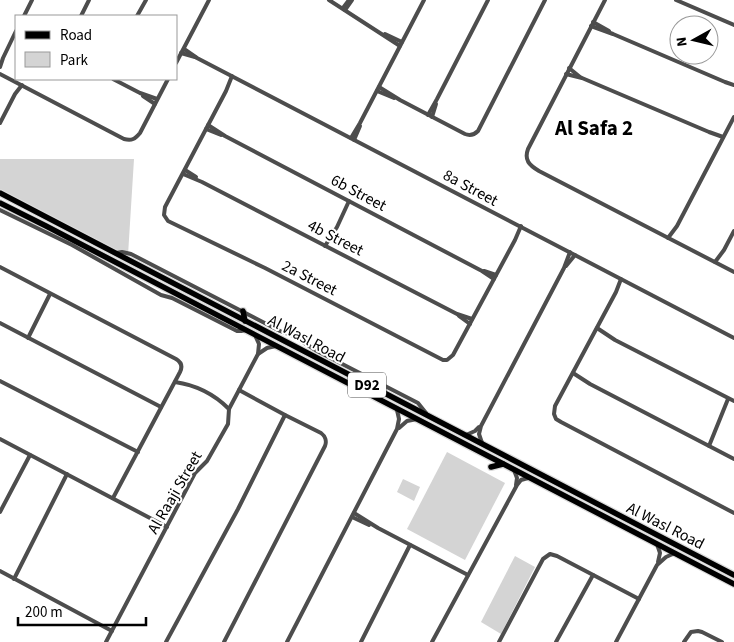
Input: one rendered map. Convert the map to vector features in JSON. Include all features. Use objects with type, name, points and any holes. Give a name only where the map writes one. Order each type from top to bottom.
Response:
[{"type":"main road","name":"Al Wasl Road","points":[[0,193],[734,575]]},
{"type":"main road","name":"Al Wasl Road","points":[[0,203],[734,584]]},
{"type":"main road","points":[[243,311],[246,321]]},
{"type":"main road","points":[[491,467],[504,464]]},
{"type":"main road","points":[[643,536],[647,534],[646,530]]},
{"type":"main road","points":[[677,546],[685,544]]},
{"type":"street","points":[[24,15],[32,0]]},
{"type":"street","points":[[82,15],[89,0]]},
{"type":"street","points":[[138,15],[146,0]]},
{"type":"street","points":[[178,58],[209,0]]},
{"type":"street","points":[[329,0],[380,33],[401,44]]},
{"type":"street","points":[[344,9],[350,0]]},
{"type":"street","points":[[352,139],[424,0]]},
{"type":"street","points":[[430,116],[488,0]]},
{"type":"street","points":[[378,89],[465,134],[472,135],[478,131],[545,0]]},
{"type":"street","points":[[605,0],[529,145],[526,159],[531,166],[734,272]]},
{"type":"street","points":[[676,0],[734,26]]},
{"type":"street","points":[[592,24],[734,86]]},
{"type":"street","points":[[0,67],[1,59],[15,33]]},
{"type":"street","name":"8a Street","points":[[184,48],[197,58]]},
{"type":"street","name":"8a Street","points":[[181,53],[197,58],[234,77],[734,338]]},
{"type":"street","points":[[569,68],[582,78]]},
{"type":"street","points":[[0,74],[129,140],[133,140],[140,133],[167,80]]},
{"type":"street","points":[[566,74],[582,78],[722,139]]},
{"type":"street","points":[[184,172],[234,77]]},
{"type":"street","points":[[115,80],[156,102]]},
{"type":"street","points":[[0,123],[20,84]]},
{"type":"street","points":[[670,239],[734,117]]},
{"type":"street","name":"6b Street","points":[[207,127],[495,277]]},
{"type":"street","name":"4b Street","points":[[184,172],[458,314],[472,319]]},
{"type":"street","name":"2a Street","points":[[184,172],[166,207],[164,214],[168,221],[273,272],[440,359],[447,360],[453,355],[470,324]]},
{"type":"street","points":[[327,247],[351,202]]},
{"type":"street","name":"Al Wasl Road","points":[[0,210],[72,245],[159,294],[172,298],[237,331],[246,330]]},
{"type":"street","points":[[470,324],[521,226]]},
{"type":"street","points":[[515,240],[526,229]]},
{"type":"street","points":[[717,263],[734,231]]},
{"type":"street","points":[[116,254],[122,252],[131,254],[293,336],[317,351],[418,403],[429,417]]},
{"type":"street","points":[[483,445],[479,434],[481,426],[565,268],[570,252]]},
{"type":"street","points":[[565,268],[576,255]]},
{"type":"street","points":[[0,267],[176,358],[180,362],[182,367],[180,372],[113,498]]},
{"type":"street","points":[[623,280],[555,406],[554,414],[556,419],[734,513]]},
{"type":"street","points":[[28,338],[50,294]]},
{"type":"street","name":"4b Street","points":[[458,314],[470,324]]},
{"type":"street","points":[[0,323],[161,407]]},
{"type":"street","points":[[596,330],[732,400],[707,445]]},
{"type":"street","points":[[255,335],[259,344],[258,354]]},
{"type":"street","points":[[258,354],[266,348],[277,346]]},
{"type":"street","name":"Al Raaji Street","points":[[106,642],[195,473],[206,461],[228,424],[229,408],[258,354]]},
{"type":"street","points":[[572,375],[734,458]]},
{"type":"street","points":[[0,381],[138,452]]},
{"type":"street","points":[[175,382],[190,385],[204,391],[229,408]]},
{"type":"street","points":[[224,642],[325,446],[325,438],[321,433],[285,416],[239,390]]},
{"type":"street","points":[[287,642],[397,429],[399,418],[396,408]]},
{"type":"street","points":[[166,642],[238,509],[285,416]]},
{"type":"street","points":[[397,429],[407,421],[417,419]]},
{"type":"street","points":[[464,435],[475,431],[481,426]]},
{"type":"street","points":[[0,439],[167,526]]},
{"type":"street","points":[[0,512],[30,455]]},
{"type":"street","points":[[514,470],[517,478],[515,487]]},
{"type":"street","points":[[14,578],[67,474]]},
{"type":"street","points":[[432,642],[515,487],[521,480],[529,478]]},
{"type":"street","points":[[353,515],[468,575]]},
{"type":"street","points":[[616,642],[657,565],[660,553],[657,544]]},
{"type":"street","points":[[361,642],[410,545]]},
{"type":"street","points":[[657,565],[666,557],[675,553]]},
{"type":"street","points":[[499,642],[543,559],[550,554],[639,599]]},
{"type":"street","points":[[0,571],[112,631]]},
{"type":"street","points":[[556,642],[592,575]]},
{"type":"street","points":[[684,642],[690,632],[694,631],[702,632],[722,642]]},
{"type":"green space","points":[[0,159],[134,159],[128,255],[124,255],[0,189]]},
{"type":"green space","points":[[447,452],[505,483],[465,560],[407,529]]},
{"type":"green space","points":[[403,479],[420,487],[414,501],[397,492]]},
{"type":"green space","points":[[515,556],[535,567],[501,634],[481,622]]},
{"type":"district","name":"Al Safa 2","points":[[594,128]]}]
